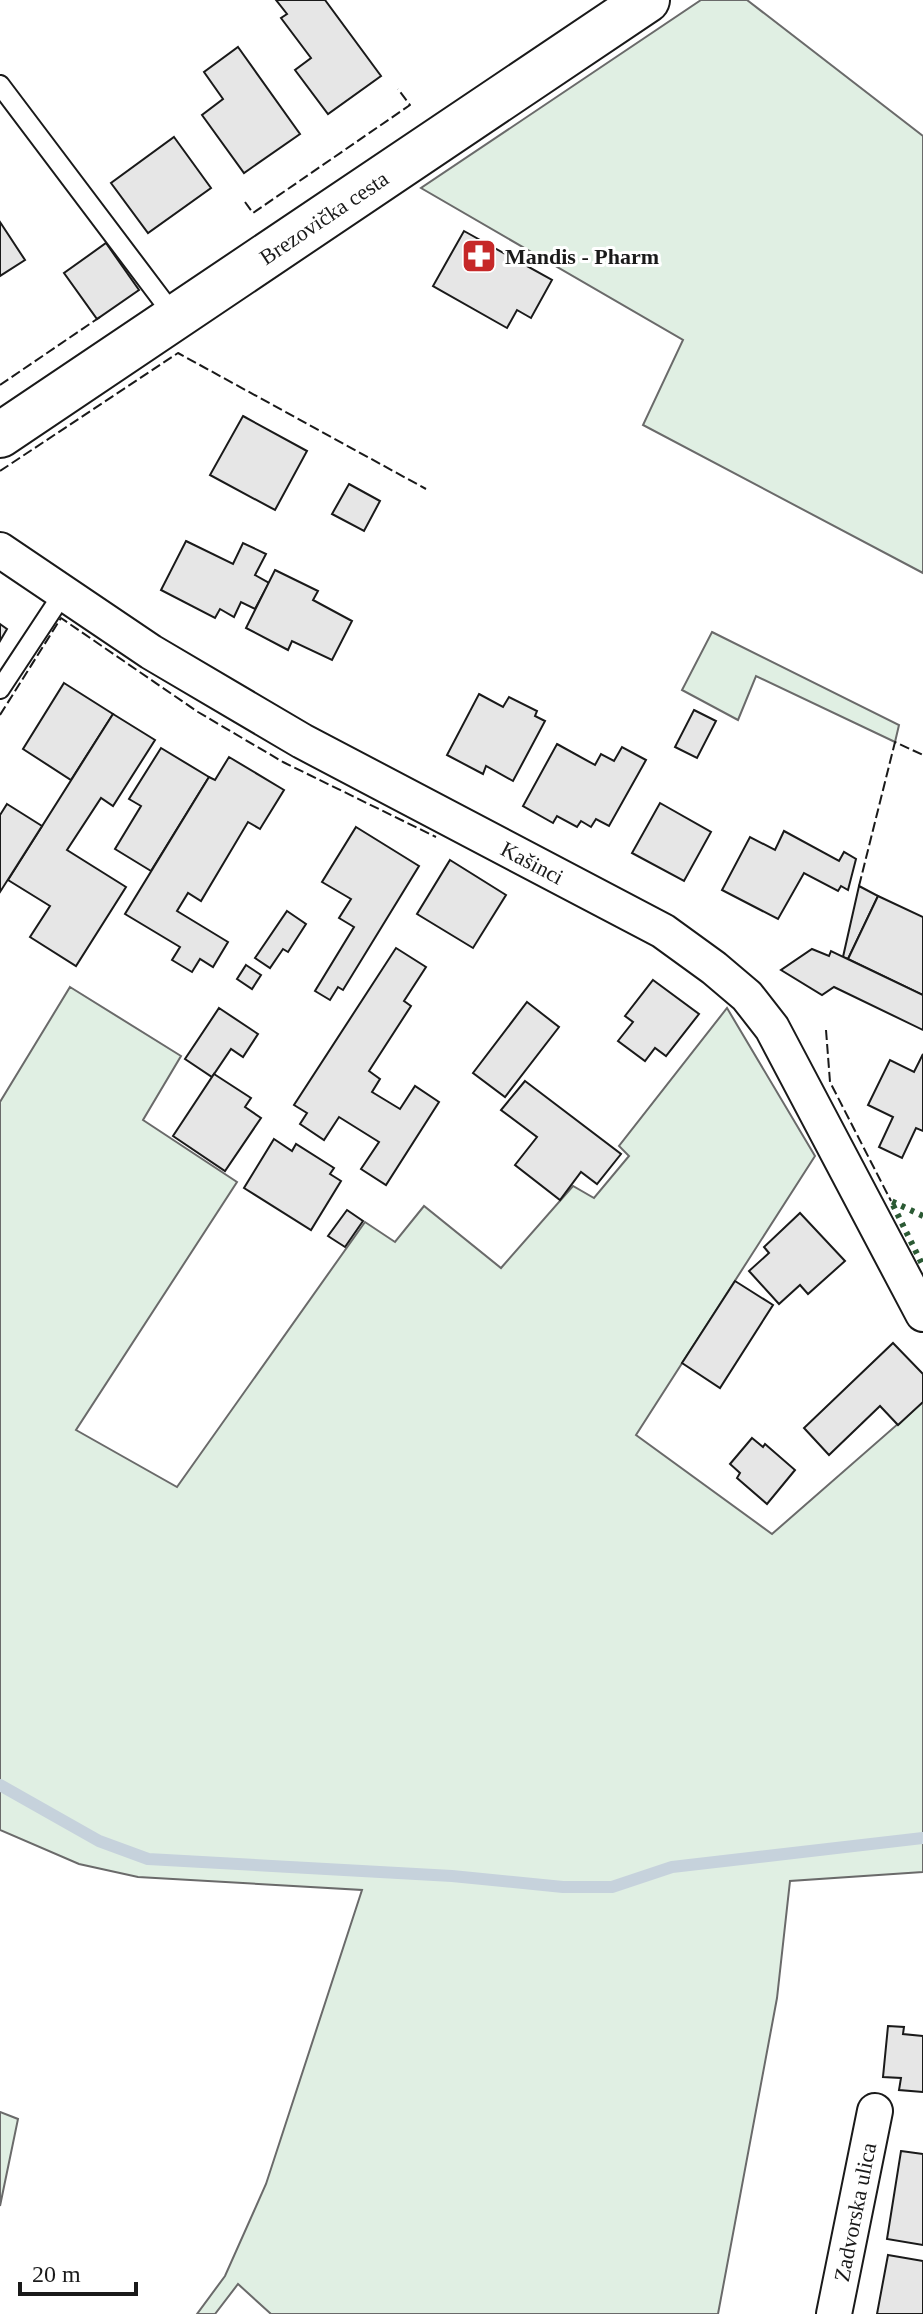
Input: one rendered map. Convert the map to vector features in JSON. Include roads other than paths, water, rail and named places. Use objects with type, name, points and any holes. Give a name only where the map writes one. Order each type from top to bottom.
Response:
[{"type":"main road","name":"Brezovička cesta","points":[[0,435],[647,0]]},
{"type":"street","name":"Kašinci","points":[[0,550],[151,652],[302,741],[663,931],[725,977],[747,996],[772,1028],[923,1314]]},
{"type":"street","name":"Zadvorska ulica","points":[[834,2314],[875,2111]]},
{"type":"lane","points":[[0,85],[175,317]]},
{"type":"lane","points":[[0,689],[64,592]]},
{"type":"waterway","points":[[0,1785],[99,1841],[148,1859],[452,1876],[563,1887],[612,1887],[672,1867],[923,1838]]},
{"type":"place","name":"Mandis - Pharm","points":[[479,256]]}]
